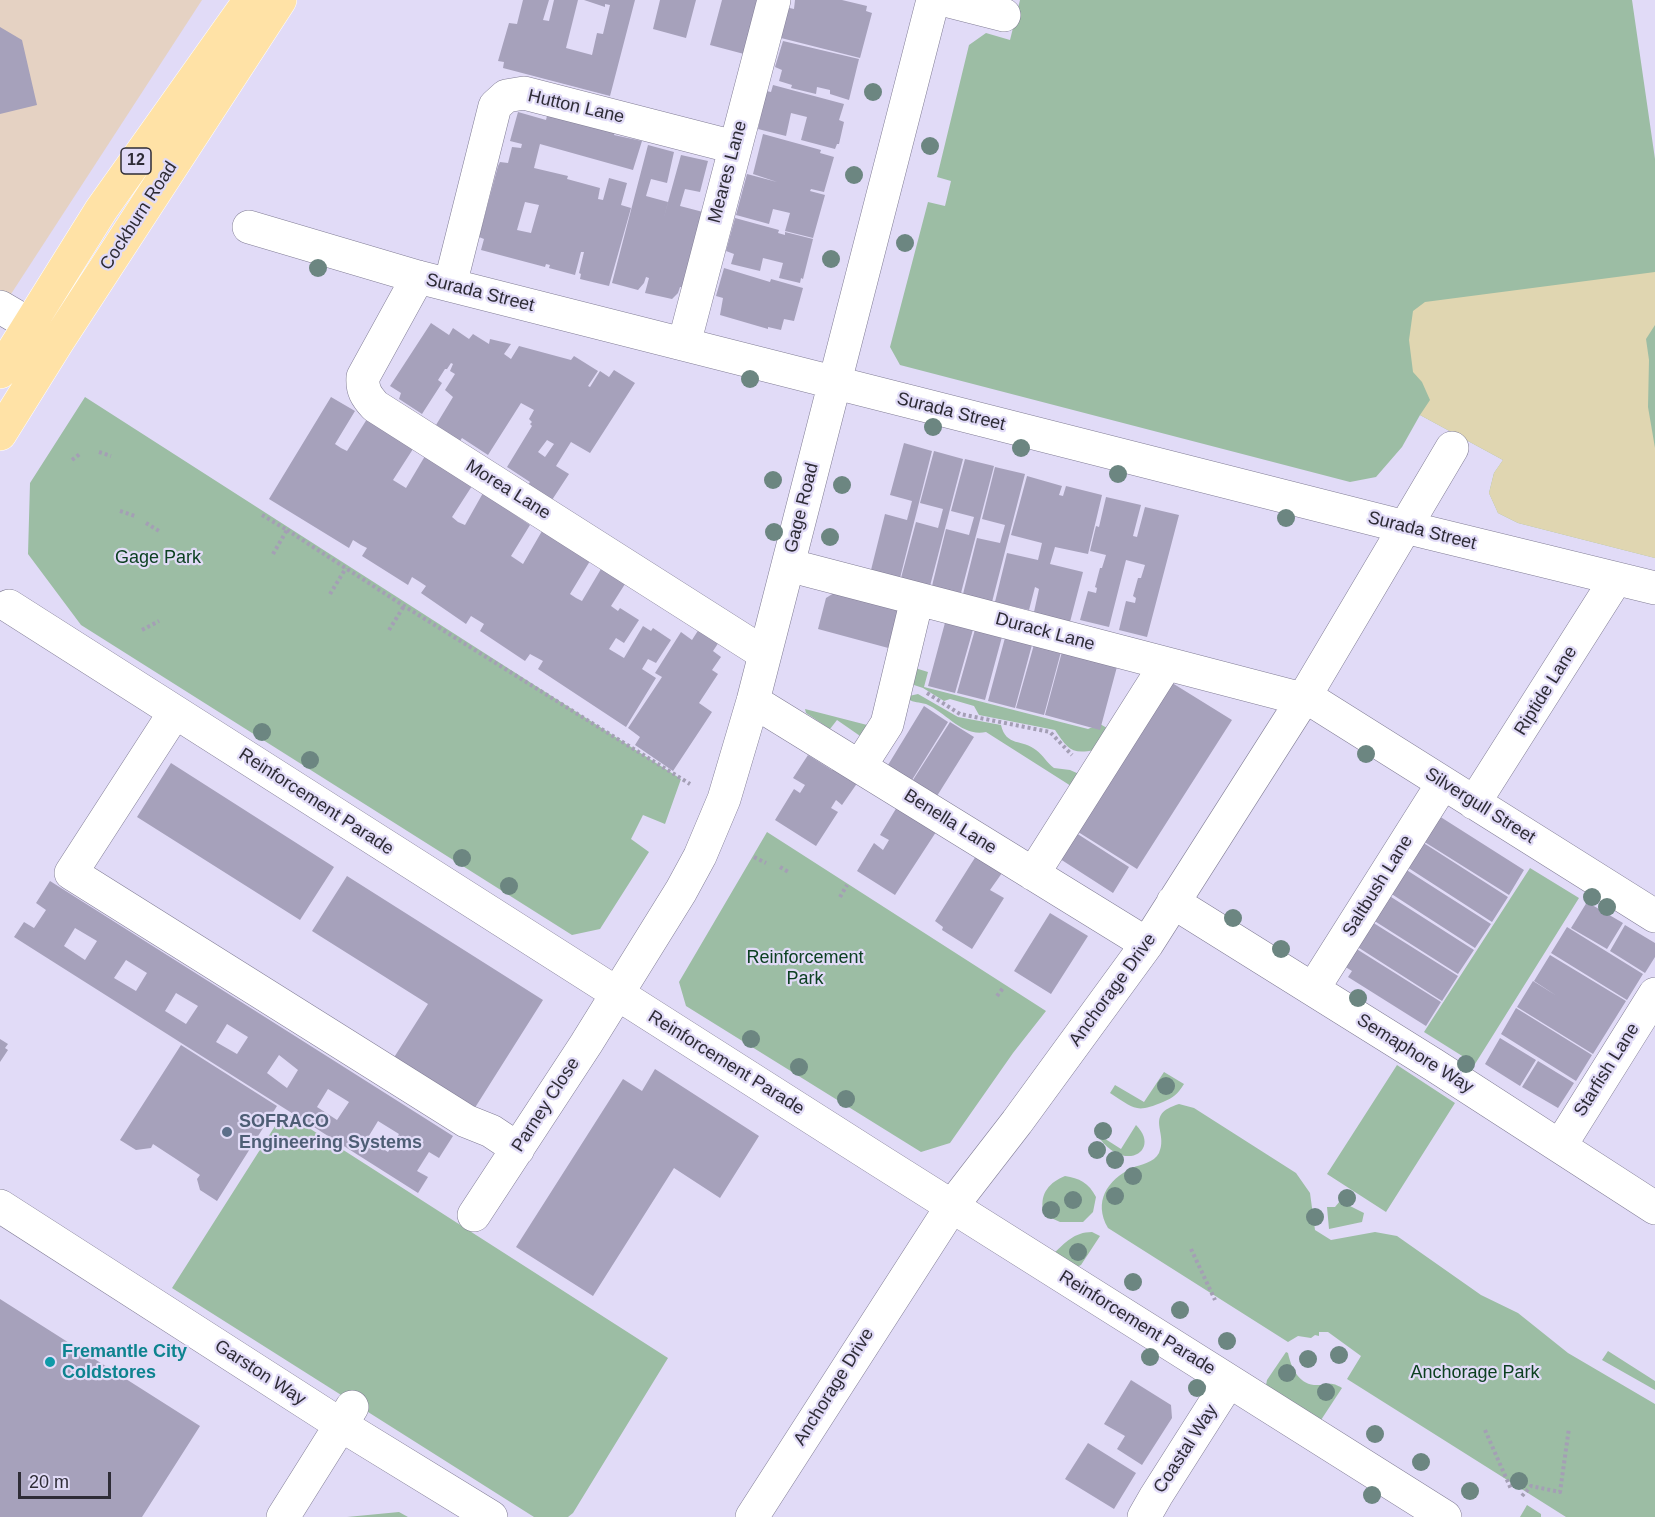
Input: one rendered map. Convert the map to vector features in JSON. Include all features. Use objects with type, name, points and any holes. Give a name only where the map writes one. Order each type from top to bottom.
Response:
[{"type":"main road","name":"Cockburn Road","points":[[3,360],[30,323],[101,210],[250,0]]},
{"type":"main road","name":"Cockburn Road","points":[[0,434],[280,0]]},
{"type":"street","name":"Meares Lane","points":[[684,344],[774,0]]},
{"type":"street","name":"Gage Road","points":[[616,994],[681,891],[709,837],[724,799],[753,700],[933,0]]},
{"type":"street","points":[[945,0],[1004,15]]},
{"type":"street","name":"Hutton Lane","points":[[450,285],[495,106],[506,96],[524,93],[735,147]]},
{"type":"street","name":"Surada Street","points":[[249,227],[418,277],[1655,588]]},
{"type":"street","name":"Morea Lane","points":[[418,277],[363,377],[362,387],[375,406],[765,654]]},
{"type":"street","points":[[0,307],[58,341]]},
{"type":"street","points":[[3,360],[36,375]]},
{"type":"street","name":"Anchorage Drive","points":[[752,1517],[952,1206],[1017,1122],[1147,944],[1304,697],[1452,448]]},
{"type":"street","name":"Durack Lane","points":[[788,565],[1166,664],[1304,697]]},
{"type":"street","name":"Riptide Lane","points":[[1474,803],[1616,579]]},
{"type":"street","points":[[860,766],[887,724],[917,599]]},
{"type":"street","name":"Reinforcement Parade","points":[[9,606],[616,994],[1445,1517]]},
{"type":"street","points":[[1034,874],[1166,664]]},
{"type":"street","name":"Silvergull Street","points":[[1304,697],[1655,916]]},
{"type":"street","name":"Benella Lane","points":[[753,700],[1147,944]]},
{"type":"street","points":[[175,712],[71,873],[466,1121],[491,1131],[518,1149]]},
{"type":"street","name":"Saltbush Lane","points":[[1313,989],[1443,783]]},
{"type":"street","name":"Semaphore Way","points":[[1173,902],[1655,1208]]},
{"type":"street","name":"Parney Close","points":[[474,1215],[616,994]]},
{"type":"street","name":"Starfish Lane","points":[[1560,1146],[1655,994]]},
{"type":"street","name":"Garston Way","points":[[0,1206],[346,1416],[492,1517]]},
{"type":"street","name":"Coastal Way","points":[[1144,1517],[1229,1381]]},
{"type":"street","points":[[283,1517],[346,1416]]},
{"type":"path","points":[[99,452],[111,456]]},
{"type":"path","points":[[72,460],[81,453]]},
{"type":"path","points":[[120,511],[135,516]]},
{"type":"path","points":[[262,515],[690,783]]},
{"type":"path","points":[[146,523],[159,531]]},
{"type":"path","points":[[273,554],[287,530]]},
{"type":"path","points":[[330,594],[346,568]]},
{"type":"path","points":[[389,630],[404,606]]},
{"type":"path","points":[[142,630],[159,621]]},
{"type":"path","points":[[895,689],[918,689],[960,714],[1050,732],[1066,751],[1099,770]]},
{"type":"path","points":[[754,857],[766,863]]},
{"type":"path","points":[[780,867],[790,873]]},
{"type":"path","points":[[840,897],[847,885]]},
{"type":"path","points":[[998,996],[1003,988]]},
{"type":"path","points":[[1191,1249],[1215,1300]]},
{"type":"path","points":[[1522,1496],[1531,1486],[1560,1492],[1569,1428]]},
{"type":"path","points":[[1485,1430],[1511,1489]]},
{"type":"shaded area","points":[[0,0],[202,0],[0,311]]},
{"type":"green space","points":[[1020,0],[1632,0],[1655,159],[1655,558],[1518,523],[1498,513],[1489,493],[1494,473],[1503,460],[1420,415],[1402,447],[1376,477],[1350,482],[900,365],[890,347],[928,202],[945,206],[951,181],[937,177],[969,45],[986,33],[1010,40]]},
{"type":"green space","name":"Gage Park","points":[[85,397],[681,779],[665,824],[643,815],[631,839],[649,852],[600,929],[572,935],[81,625],[28,554],[30,483]]},
{"type":"green space","points":[[915,668],[928,672],[924,687],[1088,729],[1100,724],[1107,728],[1094,750],[1075,751],[1067,746],[1055,730],[979,715],[974,706],[950,699],[944,701],[923,688],[911,684]]},
{"type":"green space","points":[[918,694],[958,717],[1001,725],[1007,737],[1036,750],[1054,768],[1079,774],[1071,786],[986,732],[969,731],[934,708],[908,699],[909,696]]},
{"type":"green space","points":[[805,709],[871,726],[863,738],[837,720],[830,729],[806,713]]},
{"type":"green space","name":"Reinforcement Park","points":[[767,832],[1046,1011],[1013,1053],[950,1143],[921,1152],[686,1006],[679,982]]},
{"type":"green space","points":[[1530,868],[1579,898],[1475,1064],[1424,1032]]},
{"type":"green space","points":[[1397,1065],[1455,1103],[1386,1212],[1327,1174]]},
{"type":"green space","points":[[1164,1072],[1184,1084],[1173,1097],[1154,1106],[1135,1108],[1110,1093],[1115,1085],[1144,1102]]},
{"type":"green space","name":"Anchorage Park","points":[[1179,1104],[1194,1108],[1296,1173],[1310,1193],[1315,1230],[1331,1240],[1375,1232],[1397,1236],[1481,1295],[1518,1313],[1568,1353],[1655,1404],[1655,1517],[1566,1517],[1347,1379],[1361,1356],[1328,1332],[1319,1332],[1319,1336],[1315,1335],[1311,1338],[1298,1336],[1288,1342],[1108,1228],[1102,1201],[1109,1185],[1123,1173],[1157,1156],[1161,1145],[1159,1119],[1168,1108]]},
{"type":"green space","points":[[284,1112],[668,1358],[573,1513],[568,1517],[534,1517],[172,1288]]},
{"type":"green space","points":[[1136,1125],[1143,1134],[1145,1143],[1137,1154],[1120,1155],[1100,1139],[1099,1135],[1121,1149]]},
{"type":"green space","points":[[1065,1176],[1083,1182],[1096,1197],[1093,1212],[1083,1222],[1060,1222],[1049,1217],[1043,1210],[1043,1198],[1047,1189],[1055,1181]]},
{"type":"green space","points":[[1340,1201],[1364,1213],[1362,1222],[1329,1229],[1327,1207],[1335,1207]]},
{"type":"green space","points":[[1092,1232],[1100,1236],[1081,1265],[1077,1267],[1053,1254],[1075,1236]]},
{"type":"green space","points":[[1608,1351],[1655,1381],[1655,1390],[1602,1360]]},
{"type":"green space","points":[[1286,1352],[1296,1374],[1308,1384],[1334,1384],[1342,1388],[1321,1420],[1266,1385]]},
{"type":"green space","points":[[1527,1505],[1541,1514],[1541,1517],[1520,1517]]},
{"type":"green space","points":[[399,1512],[408,1517],[347,1517]]},
{"type":"sand","points":[[1655,272],[1655,325],[1646,339],[1649,360],[1648,407],[1655,448],[1655,558],[1518,523],[1498,513],[1489,493],[1494,473],[1503,460],[1420,415],[1430,400],[1422,382],[1413,372],[1409,340],[1413,311],[1425,302]]},
{"type":"building","points":[[523,0],[549,0],[543,20],[549,21],[554,0],[578,0],[566,48],[592,55],[597,33],[603,34],[610,5],[605,4],[605,7],[584,0],[635,0],[610,96],[503,68],[504,62],[498,61],[509,23],[517,24]]},
{"type":"building","points":[[660,0],[696,0],[686,38],[653,29]]},
{"type":"building","points":[[722,0],[758,0],[744,54],[710,45]]},
{"type":"building","points":[[795,0],[842,0],[867,6],[866,11],[872,13],[860,58],[781,38],[782,34],[779,34],[785,7],[794,9]]},
{"type":"building","points":[[0,27],[22,40],[37,105],[0,114]]},
{"type":"building","points":[[783,41],[859,59],[849,100],[830,94],[830,90],[817,87],[816,94],[791,88],[792,85],[779,81],[782,70],[775,67]]},
{"type":"building","points":[[773,85],[844,104],[839,120],[844,122],[839,144],[835,149],[801,140],[807,117],[791,113],[786,136],[758,129],[766,91],[771,92]]},
{"type":"building","points":[[518,112],[546,120],[547,116],[615,132],[614,135],[642,141],[633,170],[540,144],[534,168],[568,176],[567,179],[600,188],[598,199],[603,200],[609,178],[627,183],[621,205],[631,208],[609,286],[580,279],[581,274],[579,273],[584,252],[581,252],[575,275],[549,268],[550,265],[546,264],[545,267],[481,250],[484,239],[479,237],[498,166],[500,162],[508,163],[512,147],[521,148],[522,144],[510,141]],"holes":[[[525,202],[539,205],[531,233],[517,230]]]},
{"type":"building","points":[[763,134],[821,150],[820,153],[834,157],[824,192],[811,189],[810,191],[825,195],[813,238],[785,231],[790,213],[773,209],[769,224],[736,215],[747,174],[777,182],[753,174]]},
{"type":"building","points":[[648,145],[674,152],[667,183],[651,179],[646,196],[668,202],[662,224],[681,155],[708,161],[700,192],[685,189],[680,206],[703,212],[684,287],[680,287],[672,299],[645,293],[649,278],[646,277],[638,290],[612,283]]},
{"type":"building","points":[[735,218],[779,230],[778,233],[785,235],[785,232],[813,239],[800,283],[779,278],[783,263],[763,258],[760,271],[731,264],[734,254],[726,251]]},
{"type":"building","points":[[724,268],[770,282],[771,279],[803,288],[794,321],[784,319],[781,330],[768,327],[768,329],[720,315],[723,298],[716,296]]},
{"type":"building","points":[[431,323],[449,335],[453,328],[469,339],[473,334],[489,344],[490,339],[511,344],[504,354],[511,359],[519,346],[571,360],[574,356],[598,371],[588,386],[590,387],[600,371],[609,377],[614,370],[635,383],[590,453],[571,442],[556,466],[569,474],[552,500],[528,485],[530,482],[507,467],[532,426],[529,419],[534,410],[521,403],[488,455],[462,438],[460,441],[436,425],[453,397],[445,390],[455,374],[450,371],[453,364],[451,363],[445,369],[438,380],[442,383],[422,414],[399,399],[401,393],[390,386]],"holes":[[[547,440],[554,444],[545,457],[538,452]]]},
{"type":"building","points":[[331,397],[355,411],[335,444],[341,448],[347,451],[367,419],[413,449],[393,480],[406,488],[425,456],[472,486],[452,517],[458,522],[465,525],[483,493],[530,525],[511,556],[523,564],[542,531],[590,561],[570,594],[576,598],[582,601],[601,569],[625,584],[611,606],[618,611],[620,608],[639,620],[624,643],[616,638],[609,649],[624,658],[643,626],[651,631],[653,628],[671,640],[656,663],[648,659],[642,669],[656,678],[626,727],[538,669],[543,661],[530,654],[525,661],[480,631],[484,624],[471,616],[466,624],[421,593],[426,586],[420,582],[412,577],[408,585],[362,556],[367,548],[353,540],[349,548],[269,499]]},
{"type":"building","points":[[904,443],[932,451],[900,578],[871,570],[885,514],[907,520],[912,501],[890,495]]},
{"type":"building","points":[[934,451],[963,459],[930,586],[901,578],[916,522],[938,528],[943,509],[920,503]]},
{"type":"building","points":[[965,459],[994,466],[961,593],[932,586],[946,529],[969,535],[974,517],[951,511]]},
{"type":"building","points":[[995,467],[1025,474],[992,602],[963,594],[977,538],[1000,543],[1005,525],[982,519]]},
{"type":"building","points":[[1027,476],[1062,486],[1059,495],[1063,496],[1066,486],[1102,495],[1088,554],[1055,547],[1050,564],[1083,572],[1070,622],[1034,612],[1039,589],[1035,587],[1029,610],[995,602],[1007,553],[1038,560],[1042,543],[1011,535]]},
{"type":"building","points":[[1106,497],[1141,505],[1133,536],[1137,537],[1145,507],[1179,515],[1147,637],[1119,630],[1126,601],[1135,603],[1136,598],[1133,596],[1138,578],[1141,578],[1145,565],[1126,560],[1109,627],[1080,620],[1088,591],[1096,593],[1097,588],[1095,587],[1100,568],[1102,568],[1106,555],[1090,551],[1096,526],[1099,527]]},
{"type":"building","points":[[837,591],[903,608],[892,649],[818,629],[826,598]]},
{"type":"building","points":[[946,619],[974,626],[955,693],[928,686]]},
{"type":"building","points":[[976,626],[1003,633],[985,700],[957,693]]},
{"type":"building","points":[[699,629],[719,642],[713,651],[721,657],[712,670],[718,674],[699,703],[712,712],[673,771],[635,745],[640,737],[628,728],[662,677],[655,673],[681,632],[692,640]]},
{"type":"building","points":[[1006,634],[1033,641],[1015,708],[988,701]]},
{"type":"building","points":[[1035,641],[1062,648],[1044,715],[1016,708]]},
{"type":"building","points":[[1063,648],[1118,663],[1100,730],[1045,715]]},
{"type":"building","points":[[1169,681],[1232,720],[1137,869],[1075,830]]},
{"type":"building","points":[[924,706],[948,722],[912,780],[888,765]]},
{"type":"building","points":[[950,722],[974,737],[937,796],[913,780]]},
{"type":"building","points":[[808,755],[832,770],[834,766],[858,782],[842,805],[836,800],[831,808],[838,812],[816,846],[775,820],[794,789],[800,793],[805,785],[793,778]]},
{"type":"building","points":[[171,763],[334,867],[300,920],[137,817]]},
{"type":"building","points":[[897,807],[936,832],[895,895],[857,871],[874,843],[883,850],[889,840],[880,835]]},
{"type":"building","points":[[1439,816],[1524,870],[1509,895],[1423,841]]},
{"type":"building","points":[[1073,831],[1129,867],[1113,893],[1057,857]]},
{"type":"building","points":[[1422,842],[1508,897],[1492,922],[1407,867]]},
{"type":"building","points":[[976,856],[1002,873],[990,890],[1004,898],[972,949],[942,930],[943,927],[935,921]]},
{"type":"building","points":[[1405,869],[1491,924],[1475,948],[1390,893]]},
{"type":"building","points":[[347,876],[543,1000],[471,1114],[393,1059],[428,1004],[312,931]]},
{"type":"building","points":[[50,881],[453,1136],[439,1158],[429,1152],[417,1171],[428,1177],[418,1193],[14,937],[24,922],[34,928],[46,910],[36,903]],"holes":[[[75,928],[97,941],[85,960],[64,946]],[[126,960],[147,973],[136,991],[114,978]],[[176,993],[198,1006],[186,1024],[165,1011]],[[227,1024],[248,1037],[237,1054],[216,1042]],[[279,1055],[298,1070],[287,1088],[267,1073]],[[328,1089],[349,1102],[337,1120],[317,1107]],[[378,1121],[399,1134],[388,1152],[367,1139]]]},
{"type":"building","points":[[1388,895],[1474,950],[1458,974],[1373,920]]},
{"type":"building","points":[[1587,902],[1623,923],[1607,949],[1571,928]]},
{"type":"building","points":[[1050,913],[1088,936],[1051,994],[1014,971]]},
{"type":"building","points":[[1372,922],[1458,976],[1442,1001],[1356,946]]},
{"type":"building","points":[[1625,925],[1655,943],[1655,957],[1645,973],[1610,951]]},
{"type":"building","points":[[1567,927],[1643,974],[1627,1000],[1551,953]]},
{"type":"building","points":[[1355,948],[1441,1002],[1426,1026],[1348,977],[1352,971],[1344,966]]},
{"type":"building","points":[[1550,955],[1626,1001],[1593,1054],[1517,1007],[1533,981],[1557,996],[1534,981]]},
{"type":"building","points":[[1516,1008],[1592,1055],[1576,1081],[1501,1034]]},
{"type":"building","points":[[1500,1038],[1536,1060],[1520,1086],[1485,1064]]},
{"type":"building","points":[[0,1039],[8,1044],[5,1048],[8,1050],[0,1062]]},
{"type":"building","points":[[181,1045],[277,1106],[217,1201],[200,1190],[197,1179],[200,1175],[153,1144],[151,1148],[136,1150],[120,1140]]},
{"type":"building","points":[[1538,1061],[1574,1083],[1558,1108],[1522,1087]]},
{"type":"building","points":[[655,1069],[759,1136],[720,1198],[674,1168],[593,1296],[516,1247],[623,1079],[642,1091]]},
{"type":"building","name":"Fremantle City Coldstores","points":[[0,1299],[200,1426],[142,1517],[0,1517]]},
{"type":"building","points":[[1131,1380],[1171,1405],[1172,1418],[1142,1465],[1117,1449],[1125,1436],[1104,1424]]},
{"type":"building","points":[[1088,1443],[1136,1473],[1114,1509],[1065,1479]]},
{"type":"place","name":"SOFRACO Engineering Systems","points":[[227,1132]]},
{"type":"place","name":"Fremantle City Coldstores","points":[[50,1362]]}]
